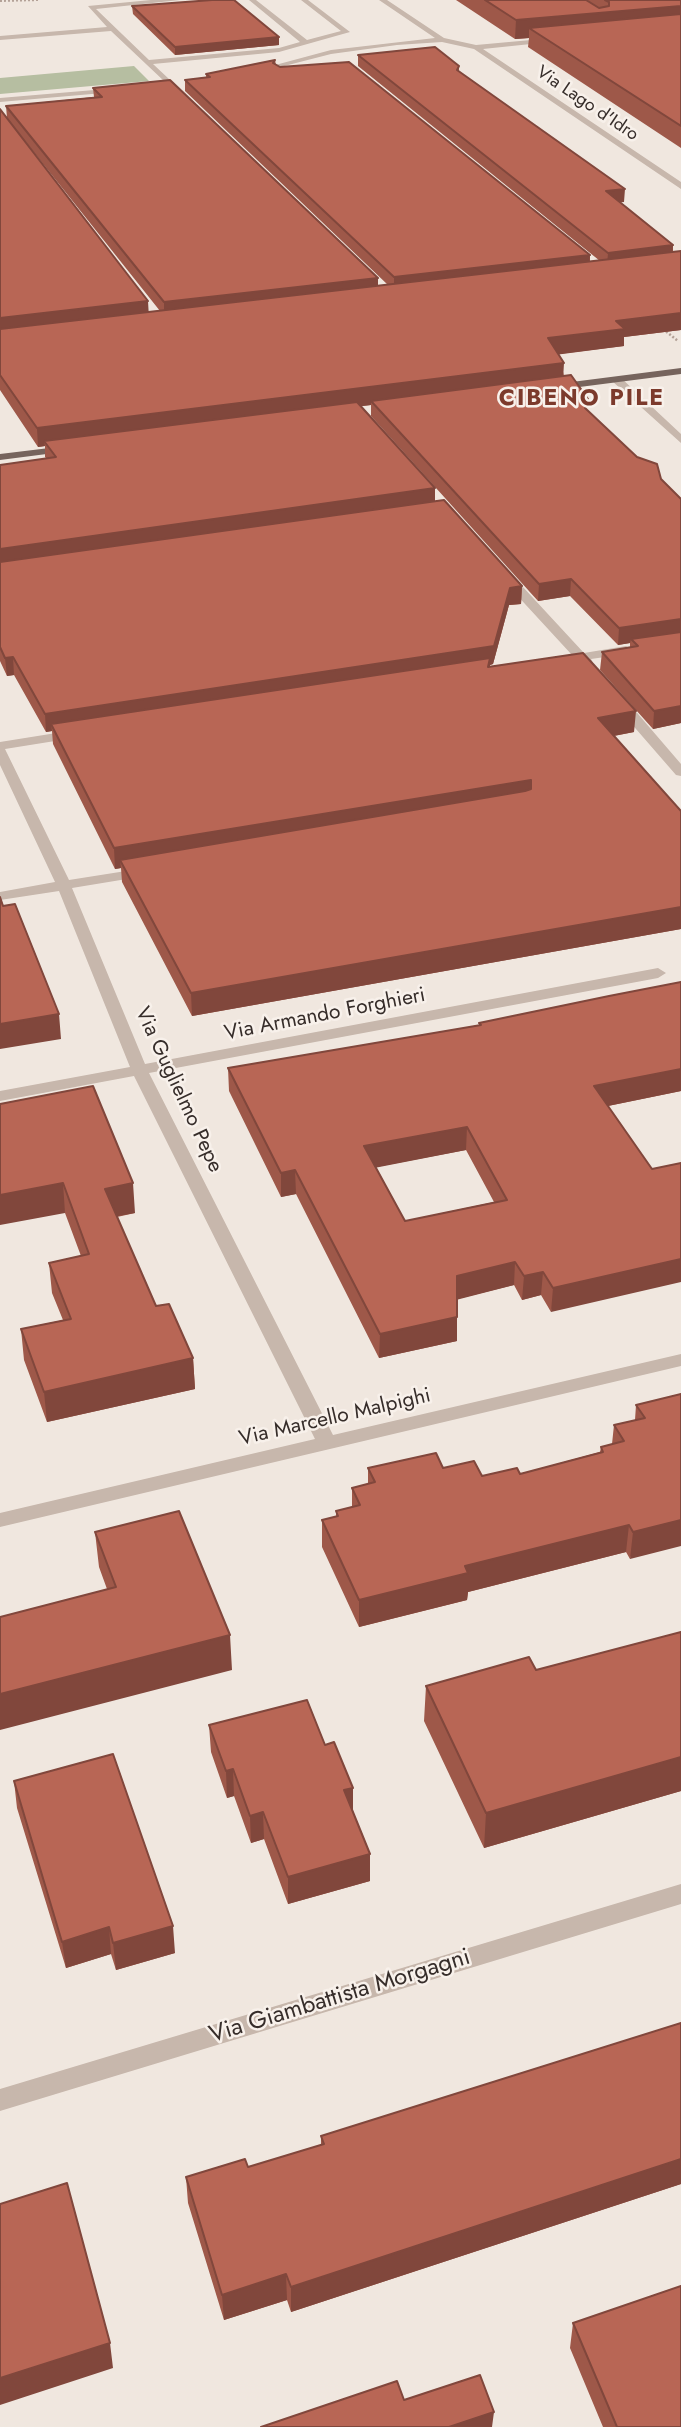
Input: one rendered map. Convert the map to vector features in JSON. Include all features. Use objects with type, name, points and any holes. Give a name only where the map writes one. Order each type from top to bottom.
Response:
[{"type":"main road","points":[[548,388],[681,370]]},
{"type":"main road","points":[[0,457],[75,447]]},
{"type":"street","points":[[83,0],[190,104]]},
{"type":"street","points":[[90,7],[177,0]]},
{"type":"street","points":[[252,0],[306,43]]},
{"type":"street","points":[[146,62],[279,50],[346,32],[304,0]]},
{"type":"street","points":[[382,0],[442,40]]},
{"type":"street","points":[[0,38],[112,29]]},
{"type":"street","points":[[284,74],[244,76],[331,52],[397,43],[442,40],[476,47],[558,40]]},
{"type":"street","name":"Via Lago d'Idro","points":[[476,47],[681,187]]},
{"type":"street","points":[[331,52],[341,61]]},
{"type":"street","points":[[158,86],[182,84]]},
{"type":"street","points":[[0,100],[123,89]]},
{"type":"street","points":[[661,173],[681,170]]},
{"type":"street","points":[[616,379],[681,440]]},
{"type":"street","points":[[500,569],[598,676]]},
{"type":"street","points":[[553,661],[643,648]]},
{"type":"street","points":[[615,695],[678,765]]},
{"type":"street","points":[[0,746],[83,733]]},
{"type":"street","name":"Via Guglielmo Pepe","points":[[0,751],[64,886],[140,1071],[327,1443]]},
{"type":"street","points":[[0,896],[159,869]]},
{"type":"street","name":"Via Armando Forghieri","points":[[0,1096],[658,974]]},
{"type":"street","name":"Via Marcello Malpighi","points":[[0,1520],[681,1360]]},
{"type":"street","name":"Via Giambattista Morgagni","points":[[0,2100],[681,1894]]},
{"type":"path","points":[[0,1],[39,0]]},
{"type":"path","points":[[659,326],[681,344]]},
{"type":"green space","points":[[134,66],[149,81],[0,94],[0,78]]},
{"type":"building","points":[[234,0],[279,37],[175,47],[132,6]]},
{"type":"building","points":[[485,0],[586,0],[599,8],[609,6],[609,2],[605,0],[681,0],[681,6],[516,20]]},
{"type":"building","points":[[681,14],[681,126],[529,28]]},
{"type":"building","points":[[435,47],[459,66],[457,70],[625,189],[606,191],[673,245],[608,253],[358,55]]},
{"type":"building","points":[[275,60],[273,63],[280,67],[349,62],[590,255],[394,277],[185,80],[210,77],[206,74]]},
{"type":"building","points":[[170,80],[378,278],[164,302],[6,106],[102,97],[93,88]]},
{"type":"building","points":[[0,109],[148,301],[0,318]]},
{"type":"building","points":[[681,251],[681,313],[616,321],[625,329],[548,338],[564,363],[37,428],[0,375],[0,329]]},
{"type":"building","points":[[571,375],[588,399],[585,408],[637,457],[657,464],[661,479],[681,499],[681,619],[619,628],[571,579],[539,584],[371,401]]},
{"type":"building","points":[[357,402],[435,488],[0,549],[0,465],[56,457],[44,441]]},
{"type":"building","points":[[444,500],[522,586],[510,588],[494,646],[45,714],[13,657],[5,658],[0,647],[0,562]]},
{"type":"building","points":[[681,632],[681,706],[654,711],[602,652],[638,646],[631,639]]},
{"type":"building","points":[[583,653],[636,711],[598,718],[681,811],[681,907],[191,993],[120,860],[525,791],[531,789],[531,780],[114,848],[51,724],[490,658],[488,667]]},
{"type":"building","points":[[0,897],[3,906],[15,904],[59,1014],[0,1024]]},
{"type":"building","points":[[681,982],[681,1069],[594,1086],[652,1169],[681,1163],[681,1259],[553,1288],[543,1272],[524,1276],[515,1262],[457,1276],[457,1317],[380,1334],[295,1170],[281,1173],[228,1068],[481,1025],[479,1023]],"holes":[[[467,1127],[507,1200],[405,1221],[364,1146]]]},
{"type":"building","points":[[93,1086],[133,1183],[105,1189],[156,1306],[169,1304],[193,1358],[44,1392],[21,1329],[71,1319],[49,1263],[89,1254],[63,1183],[0,1195],[0,1104]]},
{"type":"building","points":[[681,1394],[681,1520],[633,1532],[629,1525],[465,1566],[468,1573],[359,1600],[322,1520],[338,1516],[336,1511],[360,1505],[352,1488],[375,1482],[368,1468],[436,1453],[443,1468],[474,1461],[482,1476],[517,1468],[520,1474],[603,1452],[601,1447],[624,1441],[614,1425],[645,1418],[636,1405]]},
{"type":"building","points":[[179,1511],[230,1635],[0,1694],[0,1617],[116,1587],[95,1532]]},
{"type":"building","points":[[681,1632],[681,1757],[486,1813],[426,1686],[529,1657],[536,1670]]},
{"type":"building","points":[[307,1700],[325,1745],[334,1742],[353,1788],[344,1790],[370,1854],[288,1877],[263,1812],[250,1816],[233,1769],[226,1771],[209,1725]]},
{"type":"building","points":[[113,1754],[173,1926],[113,1943],[109,1927],[62,1942],[14,1781]]},
{"type":"building","points":[[681,2023],[681,2159],[291,2287],[286,2274],[222,2295],[186,2177],[245,2159],[248,2167],[324,2144],[321,2136]]},
{"type":"building","points":[[67,2183],[110,2343],[0,2378],[0,2204]]},
{"type":"building","points":[[681,2286],[681,2427],[617,2427],[573,2323]]},
{"type":"building","points":[[480,2375],[494,2412],[449,2427],[261,2427],[397,2381],[404,2400]]},
{"type":"district","name":"CIBENO PILE","points":[[582,399]]}]
